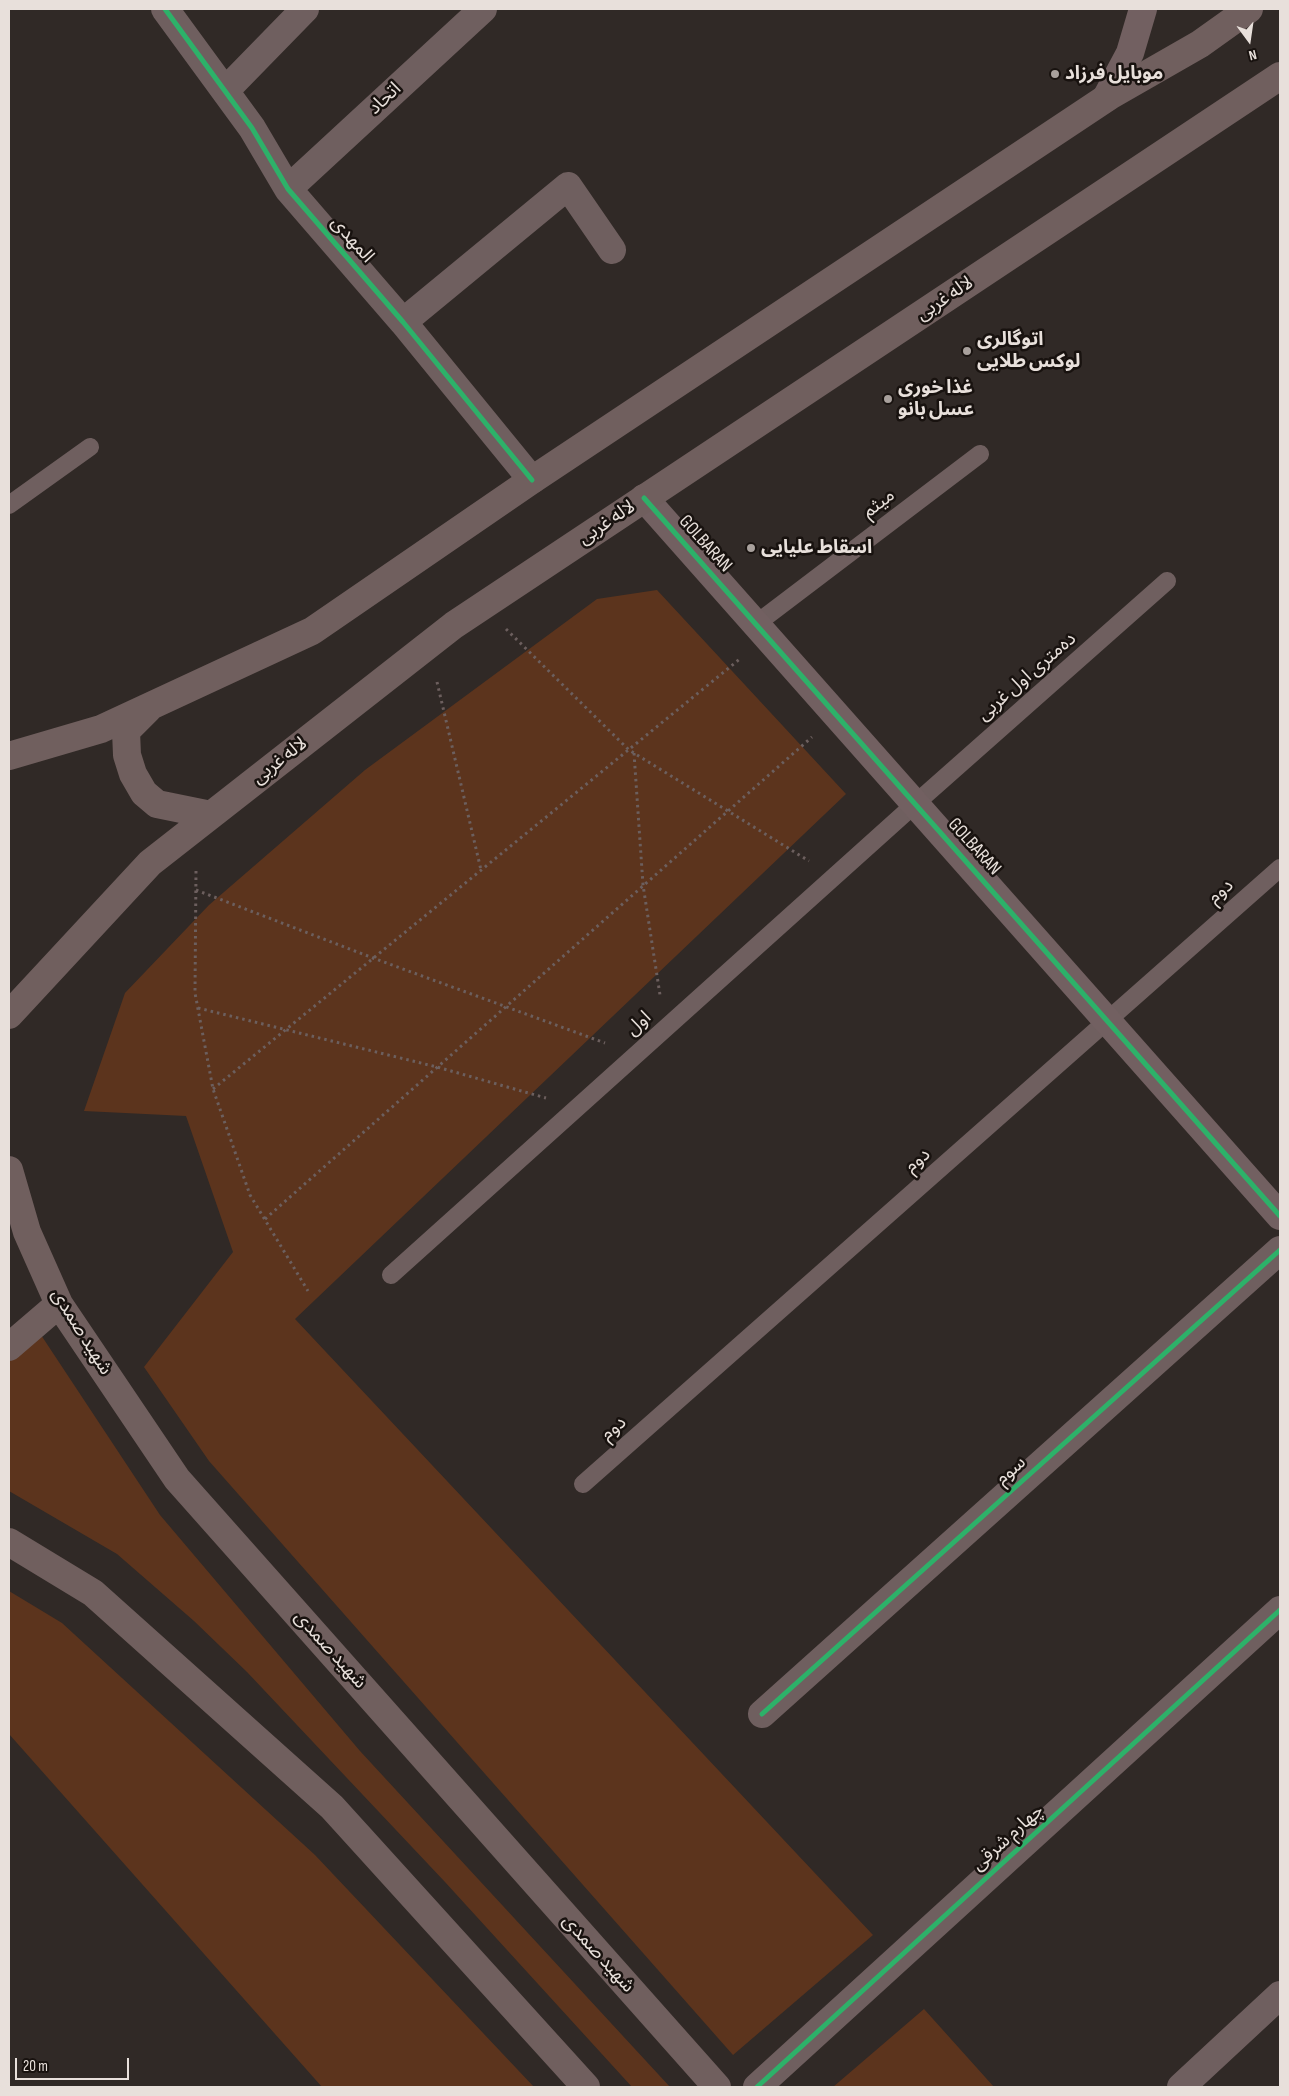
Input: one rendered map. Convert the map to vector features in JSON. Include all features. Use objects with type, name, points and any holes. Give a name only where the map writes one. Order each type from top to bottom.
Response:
[{"type":"main road","points":[[9,756],[101,729],[312,630],[532,480],[1106,98],[1200,44],[1249,9]]},
{"type":"main road","name":"لاله غربی","points":[[9,1015],[150,863],[454,625],[1280,76]]},
{"type":"main road","points":[[150,706],[126,731],[127,755],[133,774],[144,793],[157,804],[203,821]]},
{"type":"main road","name":"شهید صمدی","points":[[9,1170],[27,1232],[59,1304],[178,1479],[716,2087]]},
{"type":"main road","points":[[9,1348],[59,1304]]},
{"type":"main road","points":[[9,1542],[93,1594],[332,1807],[586,2087]]},
{"type":"street","name":"المهدی","points":[[165,9],[252,128],[288,189],[403,322],[532,480]]},
{"type":"street","points":[[225,91],[305,9]]},
{"type":"street","name":"اتحاد","points":[[288,189],[483,9]]},
{"type":"street","points":[[1106,98],[1130,53],[1143,9]]},
{"type":"street","points":[[403,322],[568,186],[612,250]]},
{"type":"street","name":"GOLBARAN","points":[[644,498],[1280,1216]]},
{"type":"street","name":"سوم","points":[[762,1714],[1280,1250]]},
{"type":"street","name":"چهارم شرقی","points":[[757,2087],[1280,1610]]},
{"type":"street","points":[[1181,2087],[1280,1995]]},
{"type":"lane","points":[[9,505],[90,447]]},
{"type":"lane","name":"میثم","points":[[762,630],[980,454]]},
{"type":"lane","name":"ده‌متری اول غربی","points":[[915,804],[1166,582]]},
{"type":"lane","name":"اول","points":[[391,1275],[915,804]]},
{"type":"lane","name":"دوم","points":[[583,1484],[1280,868]]},
{"type":"path","points":[[483,606],[629,750],[834,876]]},
{"type":"path","points":[[212,1089],[629,750],[762,630]]},
{"type":"path","points":[[429,645],[481,870]]},
{"type":"path","points":[[265,1219],[836,715]]},
{"type":"path","points":[[634,752],[643,885],[665,1028]]},
{"type":"path","points":[[203,821],[196,890],[195,993],[212,1089],[250,1194],[308,1291]]},
{"type":"path","points":[[196,890],[373,958],[636,1055]]},
{"type":"path","points":[[198,1008],[437,1068],[578,1108]]},
{"type":"shaded area","points":[[657,590],[846,794],[295,1319],[873,1935],[733,2055],[209,1461],[144,1367],[233,1252],[186,1116],[84,1111],[125,993],[209,905],[365,770],[597,599]]},
{"type":"shaded area","points":[[41,1335],[160,1515],[360,1751],[670,2087],[632,2087],[445,1882],[247,1672],[194,1621],[117,1554],[9,1491],[9,1362]]},
{"type":"shaded area","points":[[9,1591],[62,1623],[315,1855],[534,2087],[322,2087],[9,1734]]},
{"type":"shaded area","points":[[924,2009],[994,2087],[833,2087]]},
{"type":"cycle path","points":[[165,9],[252,128],[288,189],[403,322],[532,480]]},
{"type":"cycle path","points":[[644,498],[1280,1216]]},
{"type":"cycle path","points":[[762,1714],[1280,1250]]},
{"type":"cycle path","points":[[757,2087],[1280,1610]]},
{"type":"place","name":"موبایل فرزاد","points":[[1055,74]]},
{"type":"place","name":"اتوگالری لوکس طلایی","points":[[967,351]]},
{"type":"place","name":"غذا خوری عسل بانو","points":[[888,399]]},
{"type":"place","name":"اسقاط علیایی","points":[[751,548]]}]
